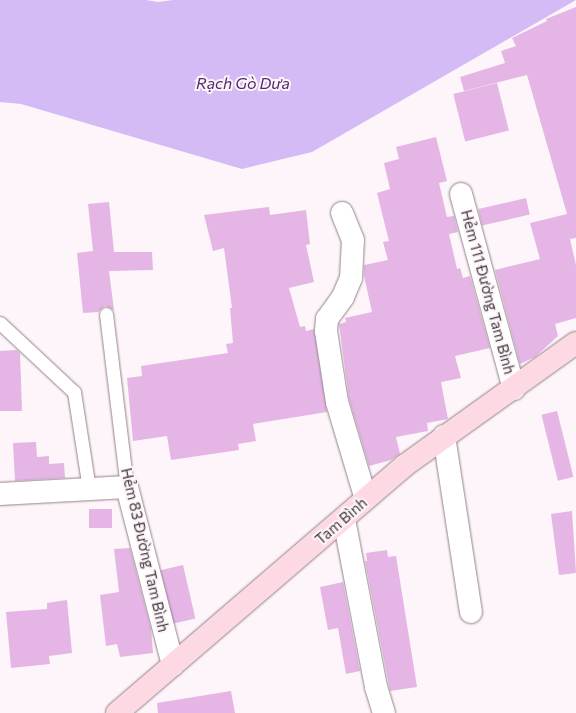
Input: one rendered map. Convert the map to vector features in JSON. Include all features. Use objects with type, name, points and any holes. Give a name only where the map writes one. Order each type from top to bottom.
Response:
[{"type":"main road","name":"Tam Bình","points":[[117,713],[366,499],[444,436],[514,389],[576,343]]},
{"type":"street","name":"Hẻm 111 Đường Tam Bình","points":[[461,194],[514,389]]},
{"type":"street","points":[[342,213],[353,240],[351,278],[343,297],[327,319],[326,331],[337,402],[366,499]]},
{"type":"street","points":[[444,436],[470,612]]},
{"type":"street","points":[[0,494],[127,487]]},
{"type":"street","name":"Hẻm 83 Đường Tam Bình","points":[[127,487],[173,665]]},
{"type":"street","points":[[344,519],[376,687],[384,713]]},
{"type":"lane","name":"Hẻm 83 Đường Tam Bình","points":[[106,314],[127,487]]},
{"type":"lane","points":[[0,323],[74,392],[89,489]]},
{"type":"water","name":"Rạch Gò Dưa","points":[[0,0],[146,0],[158,2],[173,0],[576,0],[312,152],[242,169],[21,104],[0,102]]},
{"type":"building","points":[[576,7],[576,238],[570,239],[576,265],[576,318],[555,324],[558,336],[535,357],[520,364],[495,270],[540,259],[530,223],[567,214],[527,75],[464,91],[460,77],[505,63],[501,51],[516,46],[512,38],[547,21],[546,19]]},
{"type":"building","points":[[497,83],[509,131],[465,141],[453,94]]},
{"type":"building","points":[[436,137],[447,181],[439,183],[447,217],[454,216],[458,232],[449,234],[457,269],[460,268],[463,278],[470,276],[490,348],[455,356],[461,378],[441,382],[448,419],[427,423],[428,431],[396,437],[400,454],[391,460],[369,466],[349,399],[339,324],[346,322],[345,318],[372,312],[364,276],[364,265],[388,260],[383,242],[389,241],[377,193],[390,189],[384,163],[399,159],[396,147]]},
{"type":"building","points":[[526,198],[530,215],[482,226],[478,209]]},
{"type":"building","points":[[109,202],[114,252],[152,252],[153,270],[109,271],[114,310],[105,306],[98,312],[83,313],[77,253],[93,251],[88,204]]},
{"type":"building","points":[[269,207],[270,215],[306,210],[310,244],[306,245],[314,282],[289,288],[300,327],[305,326],[306,331],[314,329],[327,412],[253,424],[256,441],[238,444],[239,450],[171,460],[167,436],[133,441],[127,378],[142,376],[141,366],[228,353],[226,344],[233,343],[230,308],[232,308],[224,248],[213,251],[204,215]]},
{"type":"building","points":[[17,350],[20,353],[22,411],[0,411],[0,351]]},
{"type":"building","points":[[557,411],[573,477],[558,481],[541,415]]},
{"type":"building","points":[[36,442],[37,457],[49,456],[49,464],[64,463],[65,478],[15,481],[13,443]]},
{"type":"building","points":[[89,509],[112,509],[112,528],[89,528]]},
{"type":"building","points":[[572,511],[576,573],[559,575],[551,514]]},
{"type":"building","points":[[130,548],[151,629],[153,653],[120,657],[117,644],[106,646],[100,595],[119,592],[114,549]]},
{"type":"building","points":[[387,550],[388,557],[396,556],[417,687],[390,691],[365,561],[367,561],[366,553]]},
{"type":"building","points":[[183,565],[195,619],[173,624],[161,570]]},
{"type":"building","points":[[343,582],[360,671],[346,674],[338,628],[328,630],[320,587]]},
{"type":"building","points":[[67,600],[72,653],[49,656],[50,664],[11,668],[6,612],[47,609],[47,603]]},
{"type":"building","points":[[231,691],[235,713],[158,713],[157,703]]}]
